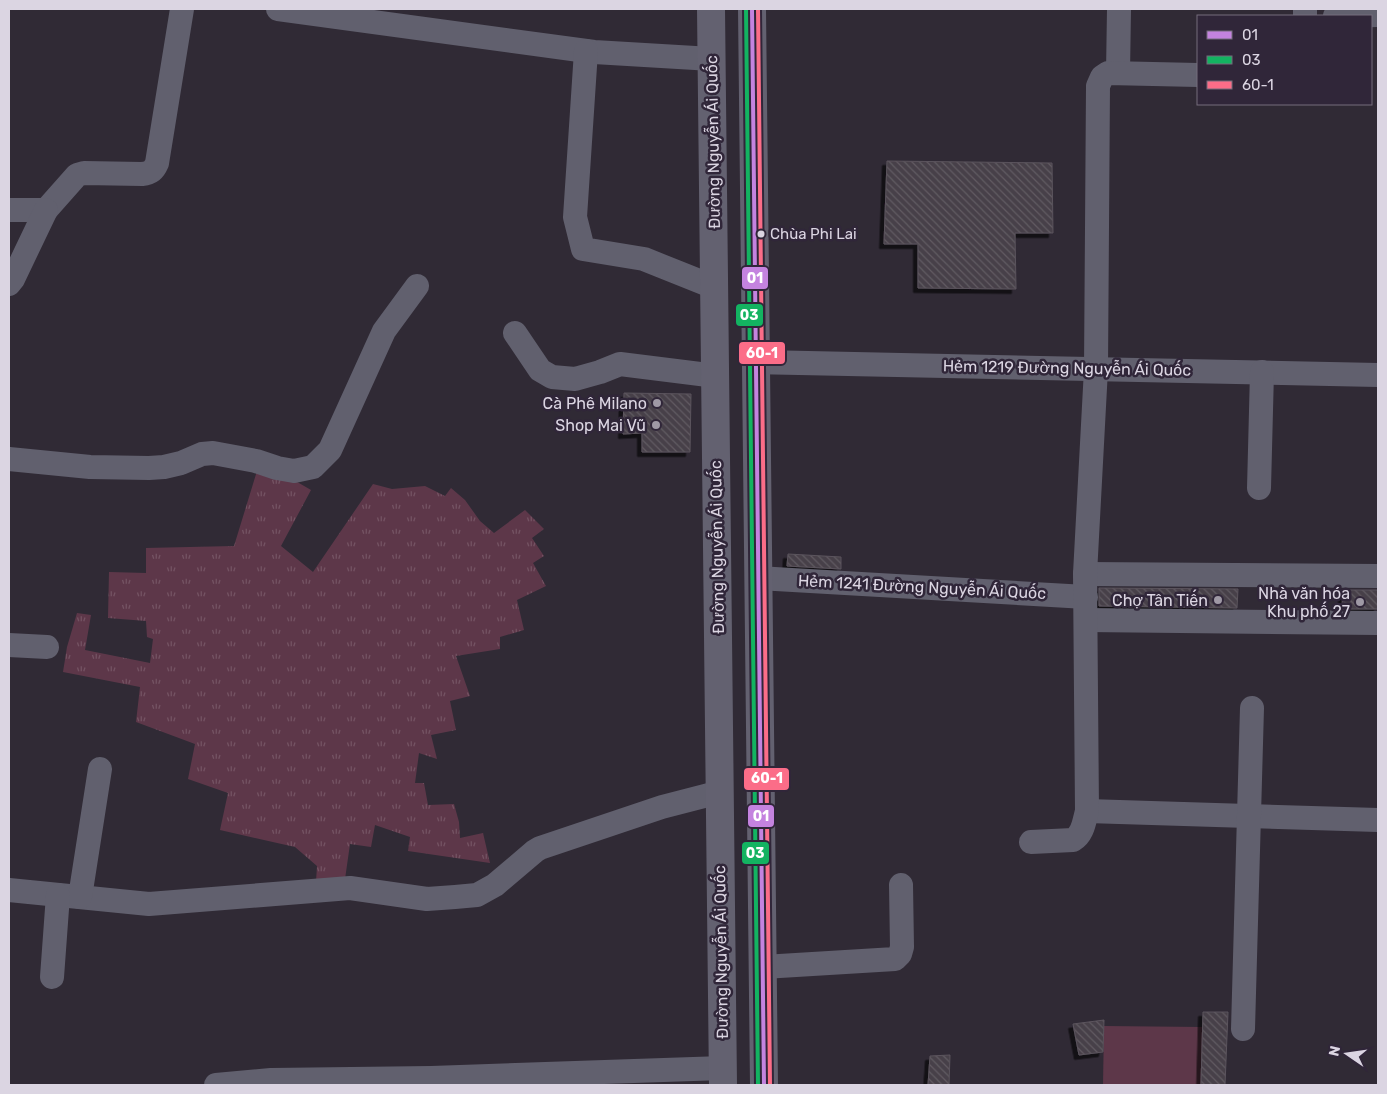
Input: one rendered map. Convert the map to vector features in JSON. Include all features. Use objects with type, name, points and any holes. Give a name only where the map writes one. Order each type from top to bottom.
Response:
[{"type":"main road","name":"Đường Nguyễn Ái Quốc","points":[[711,9],[723,1077]]},
{"type":"main road","points":[[752,9],[764,1085]]},
{"type":"street","points":[[9,284],[46,210],[77,175],[84,173],[142,174],[154,170],[157,163],[182,9]]},
{"type":"street","points":[[278,9],[382,15],[586,51],[712,59]]},
{"type":"street","points":[[1118,9],[1118,72]]},
{"type":"street","points":[[586,51],[576,217],[582,249],[644,259],[714,287]]},
{"type":"street","points":[[1031,842],[1073,840],[1081,833],[1087,811],[1086,585],[1096,369],[1097,93],[1102,78],[1108,73],[1197,76]]},
{"type":"street","points":[[9,210],[46,210]]},
{"type":"street","points":[[9,460],[90,467],[149,468],[164,467],[202,454],[213,453],[256,461],[277,468],[294,470],[313,467],[330,450],[384,331],[416,286]]},
{"type":"street","points":[[516,333],[540,370],[552,377],[575,379],[620,364],[716,376]]},
{"type":"street","name":"Hẻm 1219 Đường Nguyễn Ái Quốc","points":[[756,362],[1378,375]]},
{"type":"street","points":[[1259,488],[1262,372]]},
{"type":"street","name":"Hẻm 1241 Đường Nguyễn Ái Quốc","points":[[758,578],[1086,585],[1378,576]]},
{"type":"street","points":[[1086,620],[1378,623]]},
{"type":"street","points":[[9,645],[47,647]]},
{"type":"street","points":[[1243,1029],[1252,708]]},
{"type":"street","points":[[52,977],[69,896],[100,769]]},
{"type":"street","points":[[9,890],[149,904],[350,888],[427,898],[477,895],[495,885],[540,848],[662,807],[720,792]]},
{"type":"street","points":[[1087,811],[1378,820]]},
{"type":"street","points":[[763,967],[895,959],[900,954],[902,948],[901,885]]},
{"type":"street","points":[[216,1085],[271,1080],[723,1077]]},
{"type":"green space","points":[[257,471],[292,479],[311,490],[281,546],[313,572],[373,484],[392,489],[425,486],[445,496],[451,488],[465,500],[480,521],[494,533],[525,510],[544,529],[532,538],[544,556],[533,563],[546,586],[517,600],[524,630],[500,637],[500,649],[456,656],[470,696],[450,701],[456,730],[431,735],[437,759],[419,753],[415,783],[424,783],[428,805],[454,804],[459,822],[460,838],[483,833],[490,863],[408,851],[410,837],[375,825],[371,847],[350,844],[345,879],[316,882],[317,866],[295,847],[220,830],[228,793],[188,779],[195,744],[136,722],[140,687],[63,672],[67,647],[77,613],[91,615],[85,650],[150,663],[153,639],[147,637],[146,621],[108,618],[109,572],[146,573],[146,548],[234,546]]},
{"type":"green space","points":[[1104,1026],[1203,1027],[1201,1085],[1103,1085]]},
{"type":"building","points":[[887,161],[1052,163],[1053,233],[1015,233],[1016,289],[918,288],[918,244],[884,244]]},
{"type":"building","points":[[624,393],[691,394],[690,452],[642,452],[642,433],[623,434]]},
{"type":"building","points":[[788,554],[841,557],[841,569],[787,566]]},
{"type":"building","points":[[1099,588],[1238,589],[1237,608],[1099,606]]},
{"type":"building","name":"Nhà văn hóa Khu phố 27","points":[[1343,590],[1378,590],[1378,609],[1342,609]]},
{"type":"building","points":[[1203,1012],[1228,1012],[1225,1085],[1201,1085]]},
{"type":"building","points":[[1104,1020],[1103,1052],[1079,1055],[1073,1024]]},
{"type":"building","points":[[950,1055],[949,1085],[928,1085],[930,1056]]},
{"type":"transit line","name":"03","points":[[746,9],[758,1085]]},
{"type":"transit line","name":"01","points":[[752,9],[764,1085]]},
{"type":"transit line","name":"60-1","points":[[758,9],[770,1085]]},
{"type":"place","name":"Chùa Phi Lai","points":[[761,234]]},
{"type":"place","name":"Cà Phê Milano","points":[[657,403]]},
{"type":"place","name":"Shop Mai Vũ","points":[[656,425]]},
{"type":"place","name":"Chợ Tân Tiến","points":[[1218,600]]},
{"type":"place","name":"Nhà văn hóa Khu phố 27","points":[[1360,602]]}]
